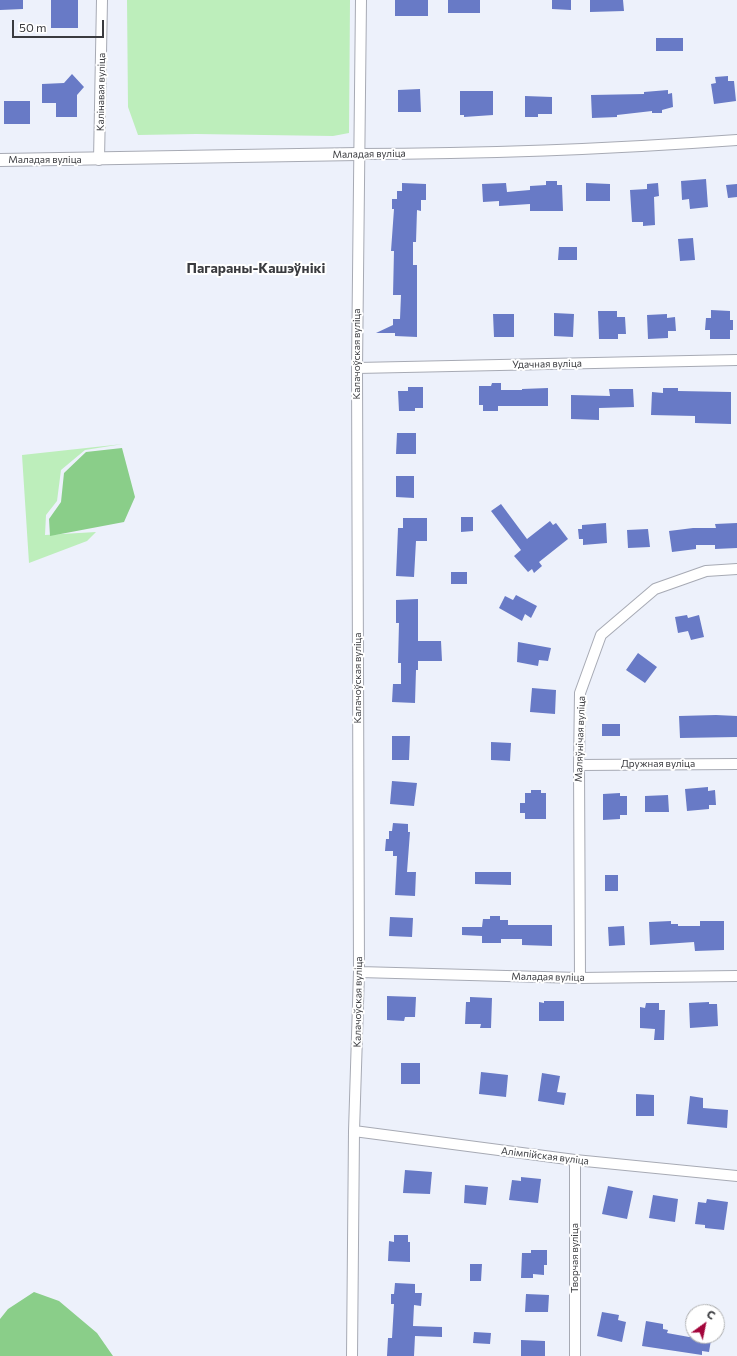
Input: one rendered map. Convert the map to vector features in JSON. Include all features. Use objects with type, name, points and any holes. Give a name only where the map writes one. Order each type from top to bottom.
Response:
[{"type":"street","name":"Калінавая вуліца","points":[[99,160],[102,0]]},
{"type":"street","name":"Калачоўская вуліца","points":[[352,1356],[354,1131],[359,972],[357,368],[358,154],[361,0]]},
{"type":"street","name":"Маладая вуліца","points":[[0,160],[99,160],[358,154],[472,154],[646,147],[737,140]]},
{"type":"street","name":"Удачная вуліца","points":[[357,368],[737,360]]},
{"type":"street","name":"Маляўнічая вуліца","points":[[580,978],[580,693],[601,635],[655,588],[706,571],[737,569]]},
{"type":"street","name":"Дружная вуліца","points":[[579,765],[737,764]]},
{"type":"street","name":"Маладая вуліца","points":[[359,972],[580,978],[737,976]]},
{"type":"street","name":"Алімпійская вуліца","points":[[354,1131],[575,1160],[737,1176]]},
{"type":"street","name":"Творчая вуліца","points":[[575,1160],[575,1356]]},
{"type":"green space","points":[[127,0],[350,0],[349,133],[333,136],[196,134],[138,135],[128,107]]},
{"type":"green space","points":[[123,444],[85,450],[61,470],[57,501],[46,515],[45,535],[96,532],[87,541],[29,563],[22,455]]},
{"type":"green space","points":[[122,448],[135,497],[124,522],[50,536],[49,519],[61,502],[64,473],[86,452]]},
{"type":"green space","points":[[34,1292],[59,1301],[97,1333],[113,1356],[0,1356],[0,1319],[8,1309]]},
{"type":"building","points":[[0,0],[23,0],[23,9],[0,10]]},
{"type":"building","points":[[51,0],[78,0],[78,28],[51,28]]},
{"type":"building","points":[[395,0],[428,0],[428,16],[395,16]]},
{"type":"building","points":[[448,0],[480,0],[480,13],[448,13]]},
{"type":"building","points":[[552,0],[571,0],[571,10],[552,9]]},
{"type":"building","points":[[590,0],[623,0],[624,11],[590,12]]},
{"type":"building","points":[[656,38],[683,38],[683,51],[656,51]]},
{"type":"building","points":[[72,74],[84,87],[77,95],[77,117],[56,117],[56,103],[42,103],[42,84],[64,83]]},
{"type":"building","points":[[728,76],[728,81],[734,81],[736,101],[714,104],[711,84],[716,83],[715,77]]},
{"type":"building","points":[[420,89],[421,112],[398,112],[398,90]]},
{"type":"building","points":[[668,90],[668,94],[672,93],[673,107],[662,110],[662,113],[652,113],[652,111],[617,115],[617,117],[592,118],[591,95],[644,94],[644,92]]},
{"type":"building","points":[[460,91],[493,91],[493,115],[464,117],[464,115],[460,115]]},
{"type":"building","points":[[525,96],[552,97],[552,114],[538,114],[538,117],[525,117]]},
{"type":"building","points":[[4,101],[30,101],[30,124],[4,124]]},
{"type":"building","points":[[706,179],[708,207],[690,209],[689,199],[682,200],[681,181]]},
{"type":"building","points":[[546,181],[557,181],[557,185],[562,185],[563,211],[530,211],[530,204],[499,206],[499,201],[483,202],[482,184],[506,183],[507,192],[530,190],[530,186],[546,185]]},
{"type":"building","points":[[402,183],[426,184],[426,200],[421,200],[421,211],[417,210],[416,242],[413,242],[413,265],[417,265],[417,337],[395,336],[395,333],[376,333],[393,325],[393,319],[400,319],[401,295],[393,295],[394,251],[391,251],[394,209],[392,209],[392,199],[397,199],[397,191],[402,191]]},
{"type":"building","points":[[586,183],[610,184],[610,201],[586,201]]},
{"type":"building","points":[[658,183],[659,196],[654,197],[655,225],[643,226],[643,222],[632,222],[630,190],[647,189],[647,184]]},
{"type":"building","points":[[737,184],[737,197],[728,198],[726,185]]},
{"type":"building","points":[[693,238],[695,260],[680,261],[678,239]]},
{"type":"building","points":[[559,247],[577,247],[577,260],[558,260]]},
{"type":"building","points":[[711,310],[730,311],[730,320],[733,320],[733,330],[730,330],[730,339],[710,339],[710,330],[705,330],[706,318],[711,318]]},
{"type":"building","points":[[598,311],[617,311],[617,317],[625,317],[626,334],[618,334],[618,339],[599,339]]},
{"type":"building","points":[[554,313],[574,314],[573,337],[554,336]]},
{"type":"building","points":[[493,314],[514,314],[514,337],[494,337]]},
{"type":"building","points":[[667,314],[667,318],[675,317],[676,331],[668,331],[668,338],[648,339],[647,315]]},
{"type":"building","points":[[492,383],[501,383],[501,390],[548,388],[548,406],[498,406],[498,411],[483,411],[483,405],[479,405],[479,386],[491,386]]},
{"type":"building","points":[[408,387],[423,387],[423,408],[415,408],[415,411],[399,411],[398,391],[408,391]]},
{"type":"building","points":[[663,388],[678,388],[678,391],[731,392],[731,424],[695,423],[695,416],[651,415],[652,392],[663,393]]},
{"type":"building","points":[[609,389],[633,389],[634,407],[599,408],[599,420],[571,419],[571,395],[610,396]]},
{"type":"building","points":[[397,433],[416,433],[416,454],[396,454]]},
{"type":"building","points":[[396,476],[414,476],[414,498],[396,497]]},
{"type":"building","points":[[501,504],[527,539],[550,521],[553,525],[556,523],[568,539],[539,562],[542,566],[534,573],[532,569],[528,572],[514,556],[521,550],[491,511]]},
{"type":"building","points":[[461,517],[473,517],[473,531],[461,532]]},
{"type":"building","points":[[403,518],[427,518],[427,541],[416,541],[414,577],[396,576],[398,528],[403,528]]},
{"type":"building","points":[[606,523],[607,543],[583,545],[583,539],[579,539],[578,529],[582,529],[582,525]]},
{"type":"building","points":[[737,523],[737,548],[715,549],[715,545],[696,545],[696,549],[672,552],[669,531],[693,528],[716,528],[715,524]]},
{"type":"building","points":[[648,529],[650,547],[628,548],[627,530]]},
{"type":"building","points":[[451,572],[467,572],[467,584],[451,584]]},
{"type":"building","points":[[516,595],[537,606],[531,618],[525,614],[522,621],[499,608],[505,596],[513,600]]},
{"type":"building","points":[[418,599],[418,641],[441,641],[442,661],[418,661],[418,670],[416,670],[415,703],[392,702],[393,684],[401,684],[401,663],[398,663],[399,623],[396,623],[396,600]]},
{"type":"building","points":[[687,615],[688,618],[699,615],[704,637],[691,640],[688,631],[678,633],[675,617]]},
{"type":"building","points":[[518,642],[551,648],[548,661],[539,660],[538,666],[517,662]]},
{"type":"building","points":[[638,653],[657,667],[645,683],[626,670]]},
{"type":"building","points":[[532,688],[556,690],[555,714],[530,712]]},
{"type":"building","points":[[679,716],[737,716],[737,737],[680,738]]},
{"type":"building","points":[[602,724],[620,724],[620,736],[602,736]]},
{"type":"building","points":[[392,736],[410,736],[409,760],[392,760]]},
{"type":"building","points":[[491,742],[511,743],[510,761],[491,760]]},
{"type":"building","points":[[392,781],[417,783],[414,806],[390,804]]},
{"type":"building","points":[[708,787],[708,791],[715,790],[716,805],[709,805],[709,809],[687,811],[685,789]]},
{"type":"building","points":[[531,790],[541,790],[541,793],[546,793],[546,819],[525,819],[525,813],[520,813],[520,803],[525,803],[525,793],[531,793]]},
{"type":"building","points":[[620,793],[620,796],[627,796],[627,815],[620,815],[620,819],[603,820],[603,794]]},
{"type":"building","points":[[668,795],[669,812],[645,812],[645,796]]},
{"type":"building","points":[[393,823],[408,824],[408,832],[410,832],[407,872],[416,872],[415,896],[395,895],[397,856],[393,856],[393,851],[385,851],[386,839],[389,839],[389,831],[392,831]]},
{"type":"building","points":[[475,872],[511,872],[511,885],[475,884]]},
{"type":"building","points":[[605,875],[618,875],[618,891],[605,891]]},
{"type":"building","points":[[490,916],[500,916],[500,920],[508,920],[508,925],[552,925],[552,946],[522,945],[522,939],[501,939],[501,943],[482,943],[482,936],[462,935],[462,927],[482,927],[483,919],[490,919]]},
{"type":"building","points":[[390,917],[413,918],[412,937],[389,936]]},
{"type":"building","points":[[671,921],[671,924],[678,924],[678,926],[700,926],[700,921],[724,921],[724,950],[695,951],[694,942],[650,945],[649,922]]},
{"type":"building","points":[[624,926],[625,945],[609,946],[608,927]]},
{"type":"building","points":[[387,996],[416,997],[415,1017],[405,1017],[404,1021],[387,1020]]},
{"type":"building","points":[[470,997],[492,998],[491,1028],[480,1028],[481,1024],[465,1024],[466,1002],[470,1002]]},
{"type":"building","points":[[544,1001],[564,1001],[564,1021],[539,1021],[539,1002],[544,1003]]},
{"type":"building","points":[[709,1002],[709,1004],[717,1004],[718,1026],[690,1028],[689,1003]]},
{"type":"building","points":[[646,1003],[659,1003],[659,1010],[665,1010],[664,1040],[654,1040],[655,1029],[640,1028],[640,1007],[645,1008]]},
{"type":"building","points":[[401,1063],[420,1063],[420,1084],[401,1084]]},
{"type":"building","points":[[481,1072],[508,1075],[506,1097],[479,1094]]},
{"type":"building","points":[[542,1073],[560,1076],[557,1092],[566,1093],[564,1105],[538,1101]]},
{"type":"building","points":[[636,1094],[654,1095],[654,1116],[636,1116]]},
{"type":"building","points":[[690,1096],[703,1098],[703,1108],[728,1110],[727,1128],[687,1124]]},
{"type":"building","points":[[405,1170],[432,1172],[430,1194],[403,1193]]},
{"type":"building","points":[[521,1177],[541,1179],[538,1203],[509,1200],[512,1180],[521,1181]]},
{"type":"building","points":[[465,1185],[488,1187],[486,1205],[464,1203]]},
{"type":"building","points":[[608,1186],[633,1191],[627,1219],[602,1214]]},
{"type":"building","points":[[653,1195],[678,1199],[675,1222],[649,1218]]},
{"type":"building","points":[[707,1199],[728,1202],[724,1230],[705,1228],[705,1225],[695,1224],[698,1202],[706,1203]]},
{"type":"building","points":[[394,1235],[408,1235],[408,1242],[410,1242],[410,1262],[388,1261],[389,1241],[394,1242]]},
{"type":"building","points":[[531,1250],[547,1250],[547,1265],[544,1265],[544,1275],[533,1274],[533,1278],[521,1278],[522,1253],[531,1253]]},
{"type":"building","points":[[470,1264],[482,1264],[481,1281],[470,1281]]},
{"type":"building","points":[[395,1283],[415,1284],[415,1293],[422,1293],[421,1306],[414,1305],[413,1326],[442,1327],[442,1337],[415,1336],[414,1356],[387,1356],[388,1338],[392,1338],[394,1304],[391,1304],[391,1294],[394,1294]]},
{"type":"building","points":[[526,1294],[549,1295],[548,1312],[525,1312]]},
{"type":"building","points":[[602,1312],[619,1315],[618,1320],[626,1322],[622,1342],[597,1336]]},
{"type":"building","points":[[646,1321],[663,1324],[663,1329],[668,1330],[667,1333],[685,1336],[685,1344],[710,1344],[709,1352],[702,1351],[702,1355],[642,1346]]},
{"type":"building","points":[[474,1332],[491,1333],[490,1344],[473,1343]]},
{"type":"building","points":[[521,1340],[545,1341],[545,1356],[521,1356]]},
{"type":"district","name":"Пагараны-Кашэўнікі","points":[[256,268]]}]
